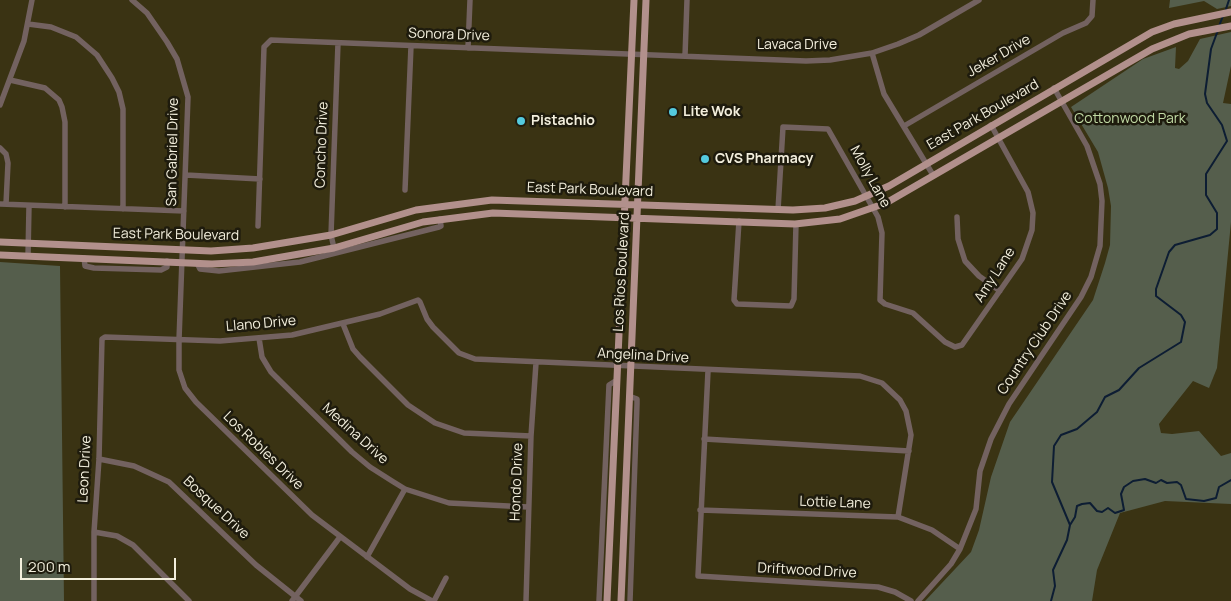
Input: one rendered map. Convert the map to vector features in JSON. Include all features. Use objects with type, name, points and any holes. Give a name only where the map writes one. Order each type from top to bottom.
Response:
[{"type":"main road","name":"Los Rios Boulevard","points":[[607,601],[634,0]]},
{"type":"main road","name":"Los Rios Boulevard","points":[[621,601],[628,396],[646,0]]},
{"type":"main road","name":"East Park Boulevard","points":[[0,242],[211,251],[262,248],[331,235],[416,210],[492,200],[778,210],[825,208],[867,196],[1141,38],[1167,26],[1231,12]]},
{"type":"main road","name":"East Park Boulevard","points":[[0,255],[197,263],[273,260],[334,248],[406,226],[440,219],[493,213],[796,224],[840,219],[875,208],[1140,55],[1190,34],[1231,26]]},
{"type":"main road","points":[[628,116],[641,117]]},
{"type":"main road","points":[[492,200],[493,213]]},
{"type":"main road","points":[[739,209],[739,221]]},
{"type":"main road","points":[[621,299],[633,302]]},
{"type":"street","points":[[0,105],[28,24],[32,0]]},
{"type":"street","name":"San Gabriel Drive","points":[[132,0],[147,13],[177,59],[188,97],[182,262]]},
{"type":"street","points":[[468,48],[470,0]]},
{"type":"street","points":[[685,56],[687,0]]},
{"type":"street","name":"Lavaca Drive","points":[[632,54],[806,61],[872,53],[919,35],[979,0]]},
{"type":"street","name":"Jeker Drive","points":[[904,126],[1063,33],[1086,22],[1092,16],[1093,0]]},
{"type":"street","points":[[28,24],[51,27],[76,37],[97,56],[120,92],[123,109],[123,209]]},
{"type":"street","name":"Sonora Drive","points":[[260,179],[264,47],[266,42],[271,40],[632,54]]},
{"type":"street","name":"Concho Drive","points":[[334,248],[331,235],[338,43]]},
{"type":"street","points":[[405,190],[411,46]]},
{"type":"street","points":[[872,53],[884,94],[933,176]]},
{"type":"street","points":[[10,80],[45,88],[59,100],[65,122],[65,207]]},
{"type":"street","name":"Country Club Drive","points":[[918,601],[951,564],[960,549],[976,509],[980,471],[991,439],[1009,404],[1081,297],[1091,277],[1100,246],[1102,202],[1100,184],[1087,146],[1054,88]]},
{"type":"street","name":"Amy Lane","points":[[955,347],[966,341],[1025,253],[1030,239],[1033,214],[1026,187],[991,125]]},
{"type":"street","name":"Molly Lane","points":[[778,210],[783,127],[828,130],[875,208],[882,233],[880,300],[884,304],[912,313],[928,325],[942,340],[955,347]]},
{"type":"street","points":[[0,148],[6,154],[8,163],[3,204],[184,211]]},
{"type":"street","points":[[186,175],[260,179],[258,226]]},
{"type":"street","points":[[28,256],[29,206]]},
{"type":"street","points":[[957,218],[958,239],[965,261],[979,276],[1000,291]]},
{"type":"street","name":"East Park Boulevard","points":[[197,263],[200,269],[219,271],[275,266],[320,259],[392,237],[438,227],[441,226],[440,219]]},
{"type":"street","points":[[739,221],[734,300],[737,304],[791,306],[794,299],[796,224]]},
{"type":"street","name":"Los Robles Drive","points":[[182,262],[179,340],[180,379],[196,402],[306,510],[410,589],[433,601]]},
{"type":"street","name":"Llano Drive","points":[[102,339],[105,337],[179,340],[259,338],[292,335],[380,314],[418,300]]},
{"type":"street","name":"Angelina Drive","points":[[418,300],[426,319],[459,353],[475,360],[860,376],[882,383],[893,391],[903,405],[909,423],[909,451]]},
{"type":"street","points":[[343,324],[352,349],[360,358],[408,405],[435,423],[464,432],[531,436]]},
{"type":"street","name":"Medina Drive","points":[[259,338],[262,357],[271,372],[358,457],[370,467],[405,489],[449,503],[528,506]]},
{"type":"street","name":"Leon Drive","points":[[94,601],[94,532],[99,459],[102,339]]},
{"type":"street","name":"Hondo Drive","points":[[526,601],[528,506],[536,363]]},
{"type":"street","points":[[700,510],[708,371]]},
{"type":"street","name":"Los Rios Boulevard","points":[[600,601],[609,385],[617,380]]},
{"type":"street","name":"Los Rios Boulevard","points":[[628,396],[637,399],[630,601]]},
{"type":"street","points":[[704,439],[876,447],[909,451],[898,518]]},
{"type":"street","name":"Bosque Drive","points":[[99,459],[134,466],[169,482],[293,599],[301,601]]},
{"type":"street","points":[[367,557],[405,489]]},
{"type":"street","name":"Lottie Lane","points":[[700,510],[898,518],[932,530],[960,549]]},
{"type":"street","name":"Driftwood Drive","points":[[700,510],[698,576],[878,587],[895,592],[911,601]]},
{"type":"street","points":[[94,532],[117,536],[133,545],[189,601]]},
{"type":"street","points":[[293,599],[340,537]]},
{"type":"street","points":[[433,601],[446,578]]},
{"type":"green space","points":[[1170,0],[1231,0],[1231,6],[1217,9],[1204,1],[1169,8]]},
{"type":"green space","name":"Cottonwood Park","points":[[1231,32],[1231,66],[1223,103],[1231,104],[1231,222],[1217,368],[1209,388],[1193,381],[1159,424],[1161,433],[1172,434],[1199,431],[1221,456],[1231,453],[1231,504],[1165,501],[1120,513],[1097,570],[1092,601],[925,601],[971,552],[979,530],[991,477],[1010,422],[1093,300],[1105,263],[1110,245],[1111,206],[1108,188],[1098,152],[1071,107],[1143,59],[1176,47],[1175,68],[1179,69],[1188,61],[1200,39]]},
{"type":"green space","points":[[0,262],[60,266],[64,601],[0,601]]},
{"type":"waterway","points":[[1225,12],[1229,0]]},
{"type":"waterway","points":[[1219,26],[1223,16]]},
{"type":"waterway","points":[[1051,601],[1055,586],[1053,570],[1067,540],[1070,525],[1052,482],[1054,446],[1061,435],[1077,429],[1097,412],[1105,397],[1119,390],[1139,368],[1181,342],[1185,322],[1181,315],[1156,296],[1156,289],[1169,252],[1175,245],[1210,235],[1217,229],[1217,213],[1206,195],[1206,174],[1227,141],[1222,125],[1207,103],[1205,94],[1211,49],[1218,30]]},
{"type":"waterway","points":[[1070,525],[1075,517],[1077,506],[1082,504],[1090,503],[1097,511],[1102,512],[1108,508],[1115,513],[1124,510],[1121,494],[1124,487],[1133,481],[1145,479],[1156,483],[1161,480],[1167,483],[1177,482],[1181,485],[1186,499],[1204,501],[1216,498],[1219,487],[1231,480]]},
{"type":"place","name":"Lite Wok","points":[[673,112]]},
{"type":"place","name":"Pistachio","points":[[521,121]]},
{"type":"place","name":"CVS Pharmacy","points":[[705,159]]}]
